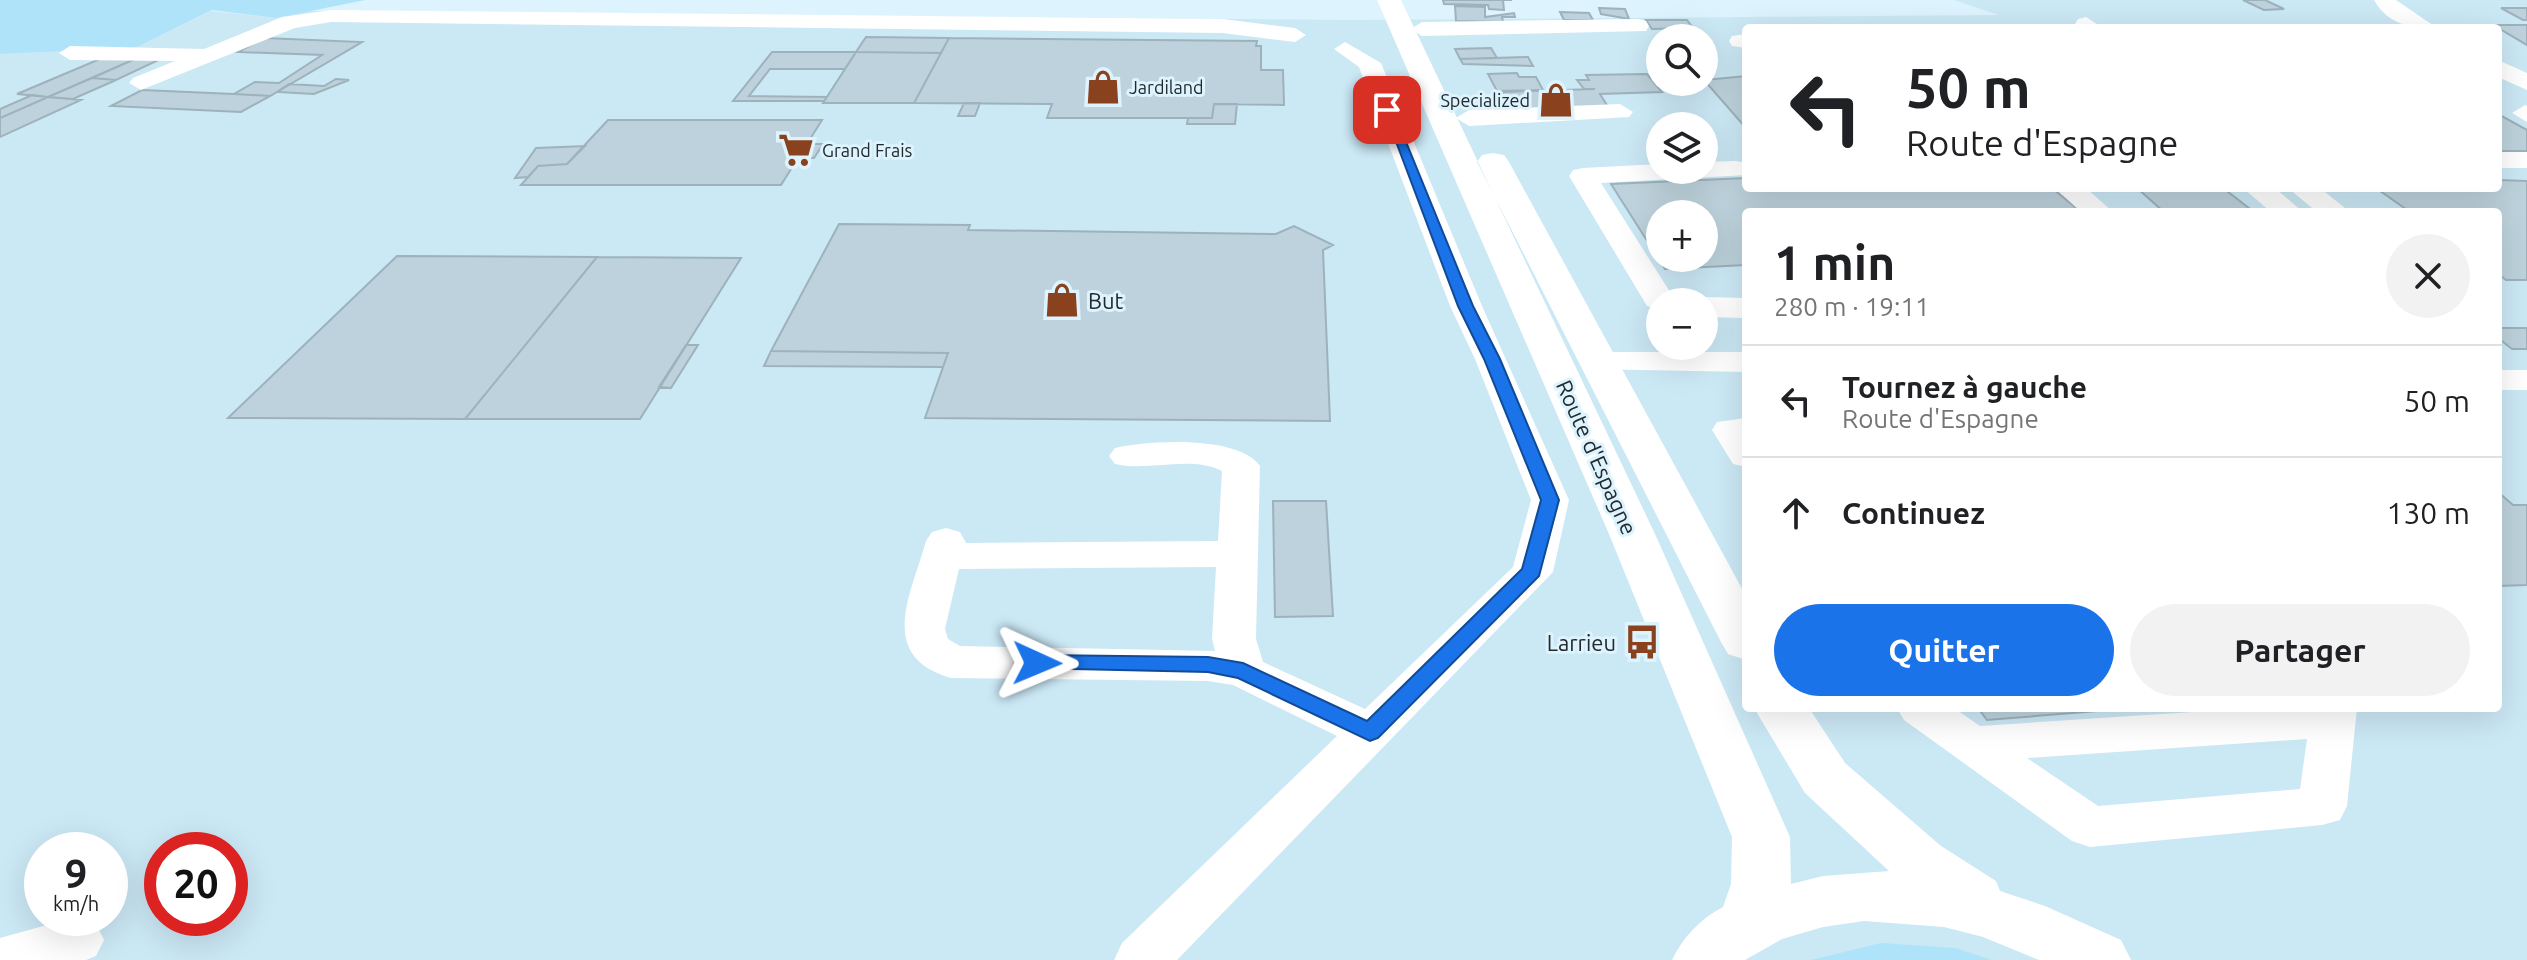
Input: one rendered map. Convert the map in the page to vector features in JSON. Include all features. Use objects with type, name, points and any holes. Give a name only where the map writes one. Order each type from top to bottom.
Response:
[{"type":"main road","name":"Route d'Espagne","points":[[1407,15],[1469,118],[1742,635]]},
{"type":"main road","name":"Route d'Espagne","points":[[1407,15],[1761,837],[1761,884],[1727,942]]},
{"type":"main road","points":[[1784,712],[1825,778],[1920,863],[1996,914]]},
{"type":"main road","points":[[1727,942],[1814,901],[1865,894],[1927,897],[1996,914],[2048,933],[2099,960]]},
{"type":"street","points":[[2385,0],[2390,9],[2418,24]]},
{"type":"street","points":[[141,83],[290,22],[349,15],[1223,26],[1320,41],[1369,63],[1466,306],[1492,359],[1550,500],[1532,572],[1141,960]]},
{"type":"street","points":[[1407,15],[1638,26]]},
{"type":"street","points":[[701,36],[1320,41]]},
{"type":"street","points":[[70,53],[211,54]]},
{"type":"street","points":[[2502,69],[2527,83]]},
{"type":"street","points":[[1469,118],[1620,112]]},
{"type":"street","points":[[2502,160],[2527,160]]},
{"type":"street","points":[[1651,288],[1583,176],[1736,169]]},
{"type":"street","points":[[2074,192],[2094,208]]},
{"type":"street","points":[[2262,192],[2284,208]]},
{"type":"street","points":[[2308,192],[2330,208]]},
{"type":"street","points":[[1718,307],[1742,308]]},
{"type":"street","points":[[1600,362],[1742,362]]},
{"type":"street","points":[[1742,429],[1730,430],[1742,450]]},
{"type":"street","points":[[1128,456],[1208,456],[1233,460],[1241,466],[1234,639],[1243,671]]},
{"type":"street","points":[[1237,554],[944,548],[923,629],[929,647],[951,662],[1208,665],[1243,671],[1370,732]]},
{"type":"street","points":[[1926,712],[2090,827],[2322,806],[2332,714],[1972,744]]},
{"type":"street","points":[[5,960],[77,940]]},
{"type":"shaded area","points":[[0,0],[365,0],[276,18],[212,10],[135,48],[0,54]]},
{"type":"shaded area","points":[[1954,0],[2527,0],[2527,960],[0,960],[0,54],[135,48],[211,11],[276,18],[305,11],[1351,20],[1999,15]]},
{"type":"shaded area","points":[[1881,943],[1955,948],[1992,960],[1811,960]]},
{"type":"building","points":[[1443,0],[1503,0],[1504,10],[1489,9],[1488,5],[1444,4]]},
{"type":"building","points":[[2243,0],[2265,0],[2284,9],[2264,10]]},
{"type":"building","points":[[1455,6],[1485,7],[1485,17],[1514,13],[1515,17],[1502,17],[1503,22],[1456,21]]},
{"type":"building","points":[[1599,8],[1625,9],[1629,19],[1601,14]]},
{"type":"building","points":[[2501,8],[2527,8],[2527,20],[2523,20]]},
{"type":"building","points":[[1560,12],[1589,13],[1593,20],[1564,20]]},
{"type":"building","points":[[1646,20],[1687,20],[1690,24],[1649,24]]},
{"type":"building","points":[[2502,25],[2527,25],[2527,45],[2502,30]]},
{"type":"building","points":[[866,37],[949,38],[941,53],[856,52]]},
{"type":"building","points":[[264,38],[362,42],[270,96],[234,94],[255,82],[279,83],[322,55],[238,52]]},
{"type":"building","name":"Jardiland","points":[[949,38],[1257,41],[1256,46],[1261,46],[1261,70],[1283,70],[1284,105],[1214,104],[1212,118],[1047,118],[1052,104],[914,103]]},
{"type":"building","points":[[1491,48],[1497,58],[1460,59],[1455,49]]},
{"type":"building","points":[[772,52],[856,52],[845,69],[770,69],[749,96],[827,97],[824,101],[733,101]]},
{"type":"building","points":[[856,52],[941,53],[914,103],[823,103]]},
{"type":"building","points":[[114,53],[144,55],[48,97],[17,94]]},
{"type":"building","points":[[144,55],[165,57],[116,80],[92,78]]},
{"type":"building","points":[[1528,57],[1533,66],[1463,64],[1460,59]]},
{"type":"building","points":[[1517,73],[1519,77],[1536,77],[1543,90],[1497,91],[1488,74]]},
{"type":"building","points":[[1646,74],[1646,93],[1600,94],[1610,110],[1527,112],[1510,107],[1502,92],[1595,89],[1584,89],[1577,80],[1589,80],[1586,75]]},
{"type":"building","points":[[1742,76],[1742,123],[1718,96],[1718,79]]},
{"type":"building","points":[[92,78],[116,80],[73,99],[48,97]]},
{"type":"building","points":[[336,79],[349,80],[314,94],[277,92],[289,84],[324,86]]},
{"type":"building","points":[[142,90],[270,96],[241,112],[111,106]]},
{"type":"building","points":[[32,95],[48,97],[0,118],[0,109]]},
{"type":"building","points":[[48,97],[81,100],[0,137],[0,118]]},
{"type":"building","points":[[964,103],[980,103],[975,116],[958,116]]},
{"type":"building","points":[[1214,104],[1237,104],[1235,124],[1187,124],[1188,118],[1212,118]]},
{"type":"building","points":[[2502,116],[2527,130],[2527,151],[2502,151]]},
{"type":"building","points":[[608,120],[822,120],[781,185],[521,185],[538,166],[567,164]]},
{"type":"building","points":[[807,144],[823,144],[814,158],[798,158]]},
{"type":"building","points":[[585,146],[567,164],[538,166],[528,177],[515,178],[536,148]]},
{"type":"building","points":[[1742,178],[1742,192],[2057,192],[2076,208],[1742,208],[1742,265],[1718,266],[1718,200],[1646,200],[1646,239],[1611,184],[1718,184],[1718,179]]},
{"type":"building","points":[[2502,180],[2527,181],[2527,280],[2506,280],[2502,277],[2502,208],[2404,208],[2382,192],[2502,192]]},
{"type":"building","points":[[2142,192],[2228,192],[2249,208],[2160,208]]},
{"type":"building","name":"But","points":[[839,224],[970,225],[968,230],[1276,234],[1294,226],[1333,245],[1323,250],[1330,421],[925,418],[948,353],[771,351]]},
{"type":"building","points":[[397,256],[597,257],[465,419],[228,418]]},
{"type":"building","points":[[597,257],[741,258],[640,419],[465,419]]},
{"type":"building","points":[[2502,328],[2527,328],[2527,349],[2512,349],[2502,341]]},
{"type":"building","points":[[686,345],[698,345],[671,388],[659,387]]},
{"type":"building","points":[[771,351],[948,353],[943,367],[764,366]]},
{"type":"building","points":[[2502,495],[2513,505],[2527,505],[2527,585],[2502,586]]},
{"type":"building","points":[[1273,501],[1326,501],[1333,616],[1275,617]]},
{"type":"building","points":[[1981,712],[2086,712],[1987,720]]},
{"type":"place","name":"Jardiland","points":[[1103,87]]},
{"type":"place","name":"Specialized","points":[[1556,100]]},
{"type":"place","name":"Grand Frais","points":[[796,150]]},
{"type":"place","name":"But","points":[[1062,300]]},
{"type":"place","name":"Larrieu","points":[[1642,642]]},
{"type":"route","points":[[1037,663],[1208,665],[1243,671],[1370,732],[1532,572],[1550,500],[1492,359],[1466,306],[1387,110]]}]
